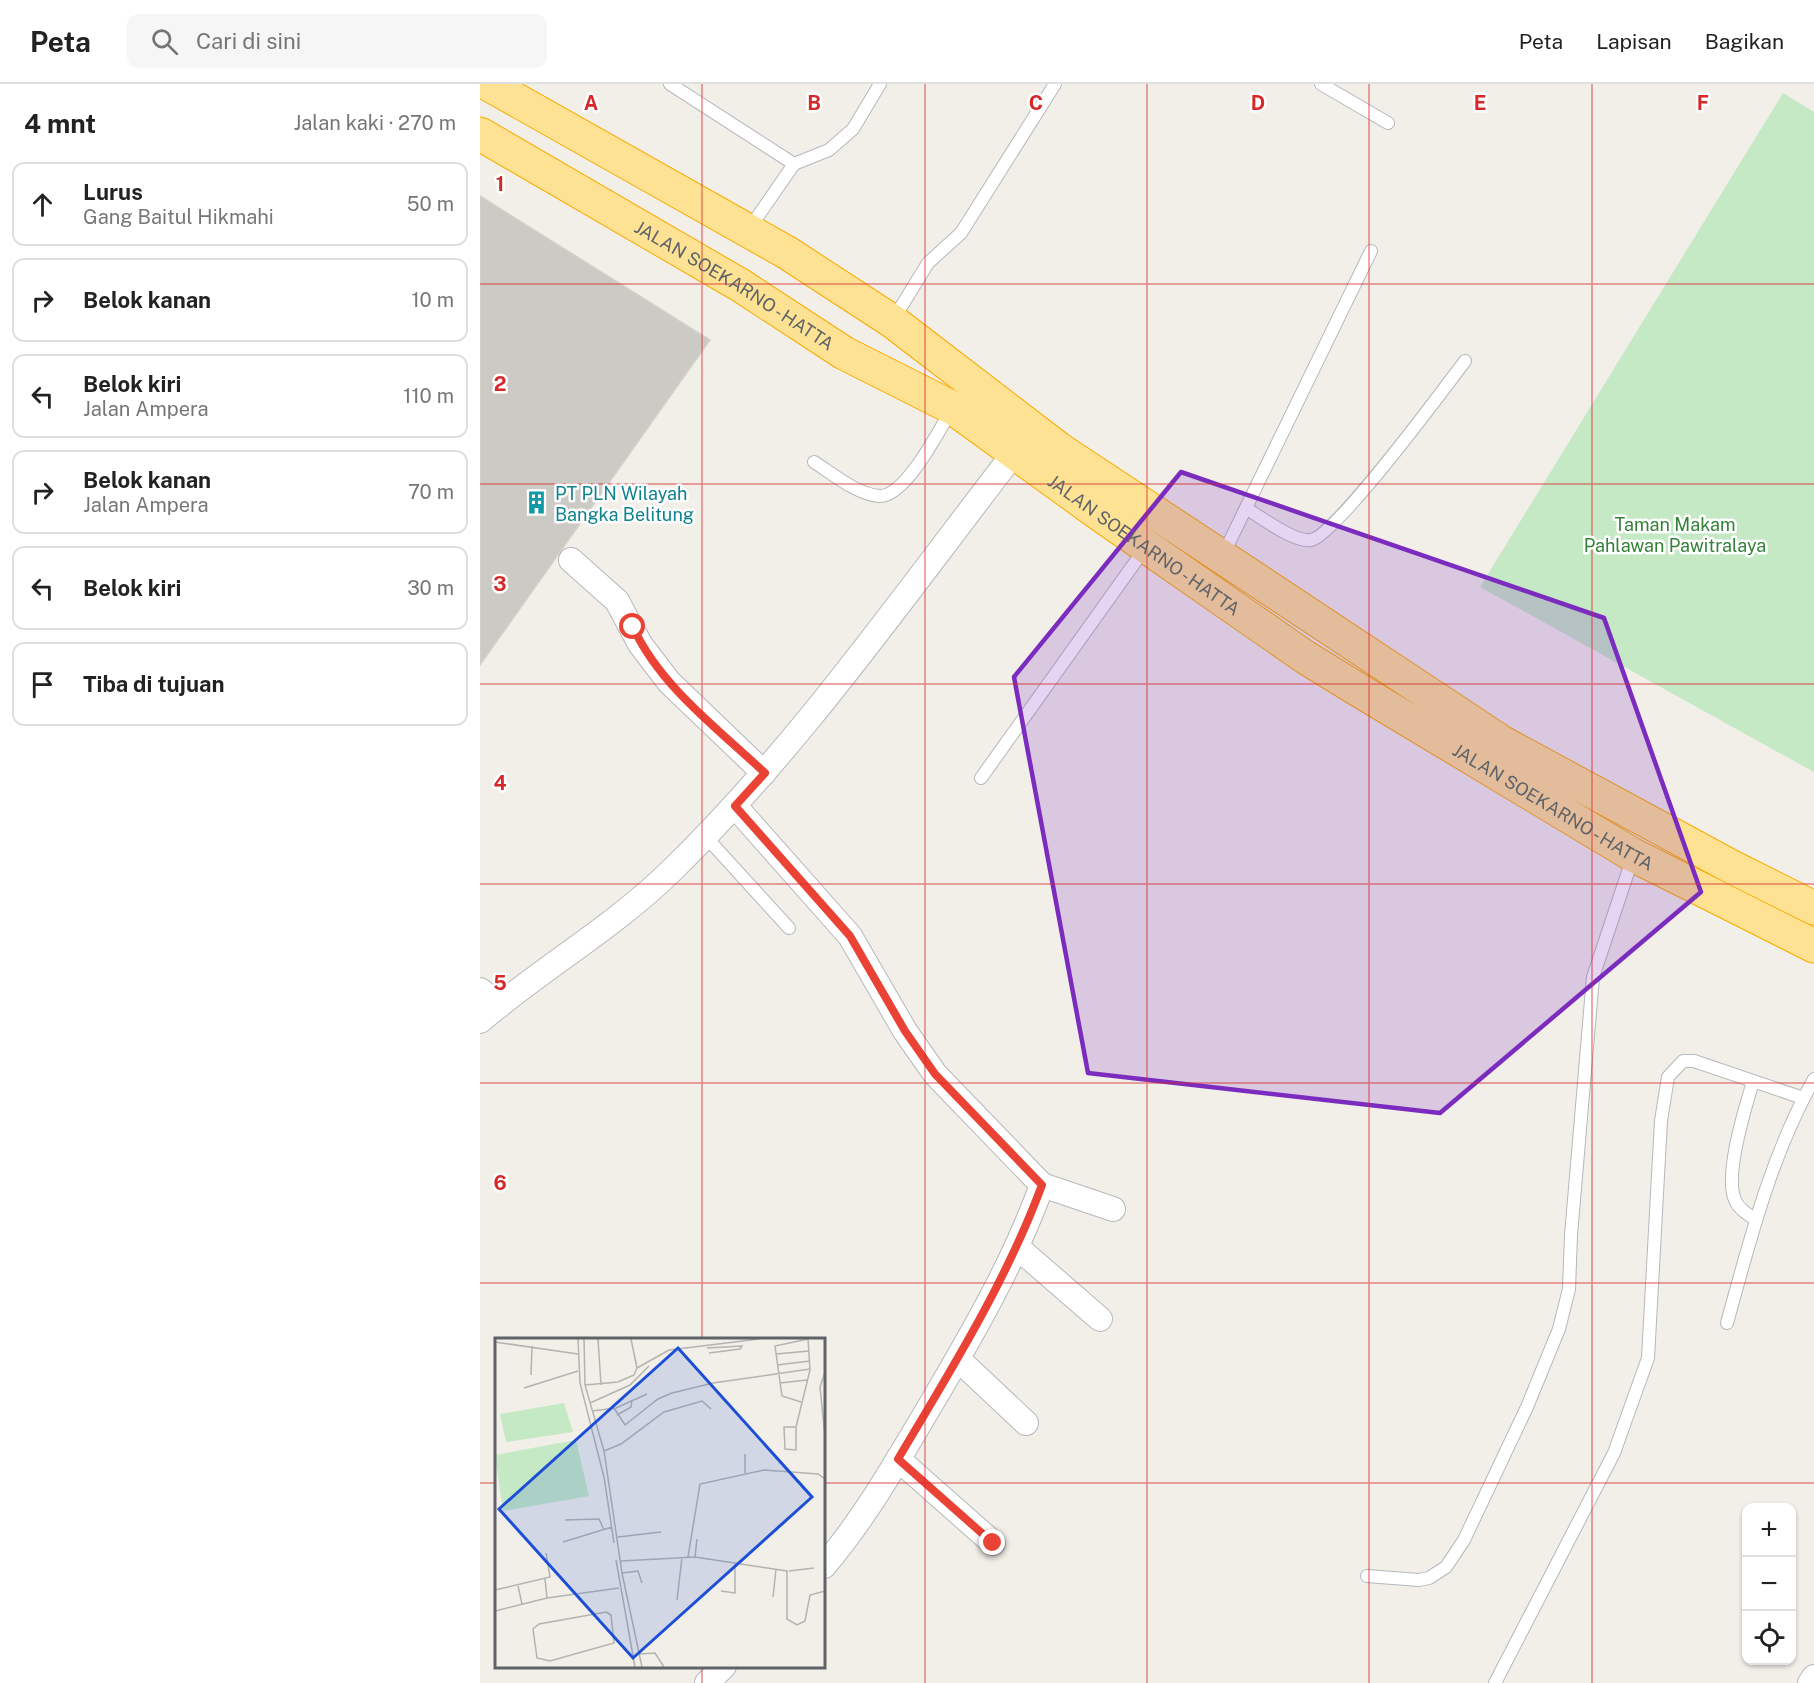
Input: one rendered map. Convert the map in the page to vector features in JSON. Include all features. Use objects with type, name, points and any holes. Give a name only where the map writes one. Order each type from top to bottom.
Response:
[{"type":"highway","name":"JALAN SOEKARNO - HATTA","points":[[488,84],[748,230],[892,321],[1059,449],[1503,743],[1814,908]]},
{"type":"highway","name":"JALAN SOEKARNO - HATTA","points":[[480,134],[740,285],[844,353],[953,408],[1305,657],[1633,855],[1814,946]]},
{"type":"highway","points":[[1633,855],[1649,822]]},
{"type":"street","points":[[480,1021],[608,926],[706,837],[765,773],[1015,452]]},
{"type":"street","points":[[571,560],[617,601],[640,644],[669,682],[765,773]]},
{"type":"street","points":[[735,806],[850,936],[899,1022],[935,1074],[1042,1185],[1113,1209]]},
{"type":"street","points":[[480,990],[499,1006]]},
{"type":"street","points":[[825,1565],[875,1498],[958,1359],[1017,1247],[1042,1185]]},
{"type":"street","points":[[1017,1247],[1100,1318]]},
{"type":"street","points":[[958,1359],[1026,1423]]},
{"type":"street","points":[[898,1459],[993,1543]]},
{"type":"street","points":[[707,1683],[722,1668]]},
{"type":"street","points":[[1810,1683],[1814,1677]]},
{"type":"lane","points":[[670,84],[794,164]]},
{"type":"lane","points":[[748,230],[794,164],[829,150],[853,129],[880,84]]},
{"type":"lane","points":[[892,321],[928,263],[961,233],[1055,84]]},
{"type":"lane","points":[[1321,84],[1388,123]]},
{"type":"lane","points":[[1222,558],[1371,251]]},
{"type":"lane","points":[[1246,508],[1299,538],[1309,541],[1320,536],[1342,515],[1417,425],[1465,361]]},
{"type":"lane","points":[[814,462],[869,494],[881,496],[891,494],[919,462],[953,408]]},
{"type":"lane","points":[[981,778],[1147,546]]},
{"type":"lane","points":[[706,837],[789,928]]},
{"type":"lane","points":[[1367,1576],[1419,1580],[1429,1578],[1446,1567],[1464,1540],[1527,1407],[1559,1329],[1569,1289],[1571,1235],[1593,977],[1633,855]]},
{"type":"lane","points":[[1495,1683],[1614,1454],[1648,1358],[1661,1121],[1668,1077],[1683,1061],[1694,1061],[1803,1098]]},
{"type":"lane","points":[[1727,1323],[1755,1219],[1775,1163],[1803,1098],[1814,1079]]},
{"type":"lane","points":[[1753,1082],[1742,1118],[1732,1189],[1738,1206],[1755,1219]]},
{"type":"highlighted area","points":[[1181,472],[1604,618],[1701,892],[1440,1113],[1088,1073],[1014,677]]},
{"type":"green space","name":"Taman Makam Pahlawan Pawitralaya","points":[[1783,93],[1814,112],[1814,772],[1480,587]]},
{"type":"building","name":"PT PLN Wilayah Bangka Belitung","points":[[480,196],[710,340],[480,665]]},
{"type":"place","name":"PT PLN Wilayah Bangka Belitung","points":[[537,503]]},
{"type":"route","points":[[633,627],[640,644],[669,682],[765,773],[735,806],[850,936],[905,1031],[935,1074],[1021,1166],[1042,1185],[1026,1228],[964,1350],[898,1459],[993,1543]]}]
